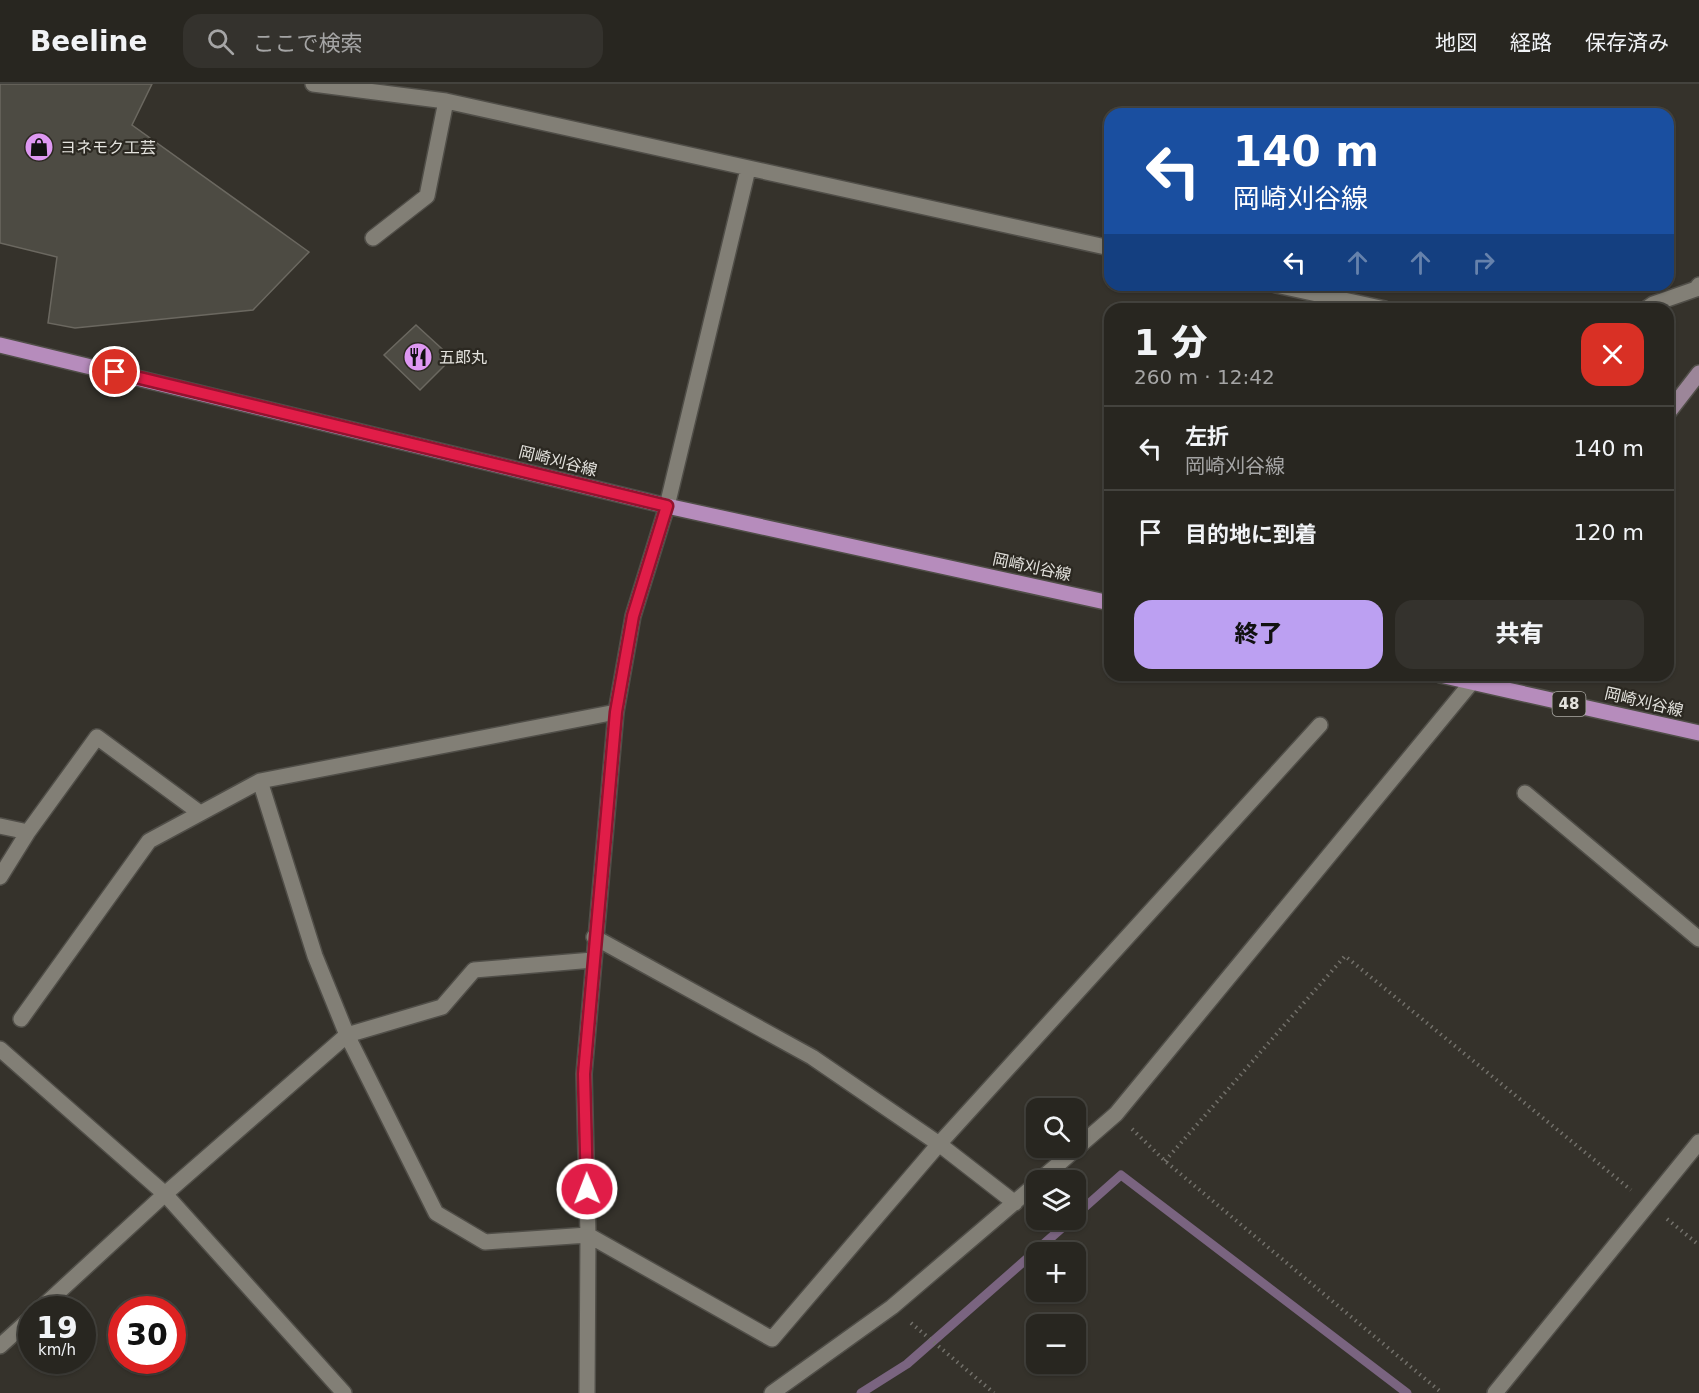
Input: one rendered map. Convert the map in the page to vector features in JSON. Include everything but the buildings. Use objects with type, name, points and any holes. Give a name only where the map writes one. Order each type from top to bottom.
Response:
[{"type":"main road","name":"岡崎刈谷線","points":[[0,345],[667,506],[1104,602]]},
{"type":"main road","name":"岡崎刈谷線","points":[[1482,681],[1699,733]]},
{"type":"street","points":[[312,84],[446,101],[1104,247]]},
{"type":"street","points":[[373,238],[427,196],[446,101]]},
{"type":"street","points":[[587,1393],[588,1235],[584,1074],[594,937],[616,712],[633,616],[667,506],[748,169]]},
{"type":"street","points":[[1656,303],[1696,289],[1699,285]]},
{"type":"street","points":[[1303,291],[1358,303]]},
{"type":"street","points":[[1674,401],[1699,373]]},
{"type":"street","points":[[1052,1170],[1116,1114],[1472,681]]},
{"type":"street","points":[[21,1019],[149,841],[260,781],[616,712]]},
{"type":"street","points":[[260,781],[315,956],[347,1035],[436,1213],[485,1242],[588,1235],[772,1339],[939,1144],[1320,725]]},
{"type":"street","points":[[0,877],[28,832],[97,737],[200,813]]},
{"type":"street","points":[[1525,793],[1699,939]]},
{"type":"street","points":[[0,826],[28,832]]},
{"type":"street","points":[[594,937],[812,1058],[939,1144],[1015,1203]]},
{"type":"street","points":[[54,1296],[165,1194],[347,1035],[442,1007],[474,970],[593,960]]},
{"type":"street","points":[[0,1049],[165,1194],[344,1393]]},
{"type":"street","points":[[1495,1393],[1699,1142]]},
{"type":"street","points":[[772,1393],[892,1307],[1026,1193]]},
{"type":"street","points":[[0,1346],[18,1330]]},
{"type":"path","points":[[1165,1161],[1345,957],[1699,1245]]},
{"type":"path","points":[[1116,1114],[1165,1161],[1442,1393]]},
{"type":"path","points":[[892,1307],[994,1393]]},
{"type":"waterway","points":[[1086,1206],[1121,1175],[1407,1393]]},
{"type":"waterway","points":[[861,1393],[907,1364],[1060,1230]]},
{"type":"place","name":"ヨネモク工芸","points":[[39,147]]},
{"type":"place","name":"五郎丸","points":[[418,357]]},
{"type":"route","points":[[115,372],[667,506],[633,616],[616,712],[594,937],[584,1074],[587,1189]]}]
